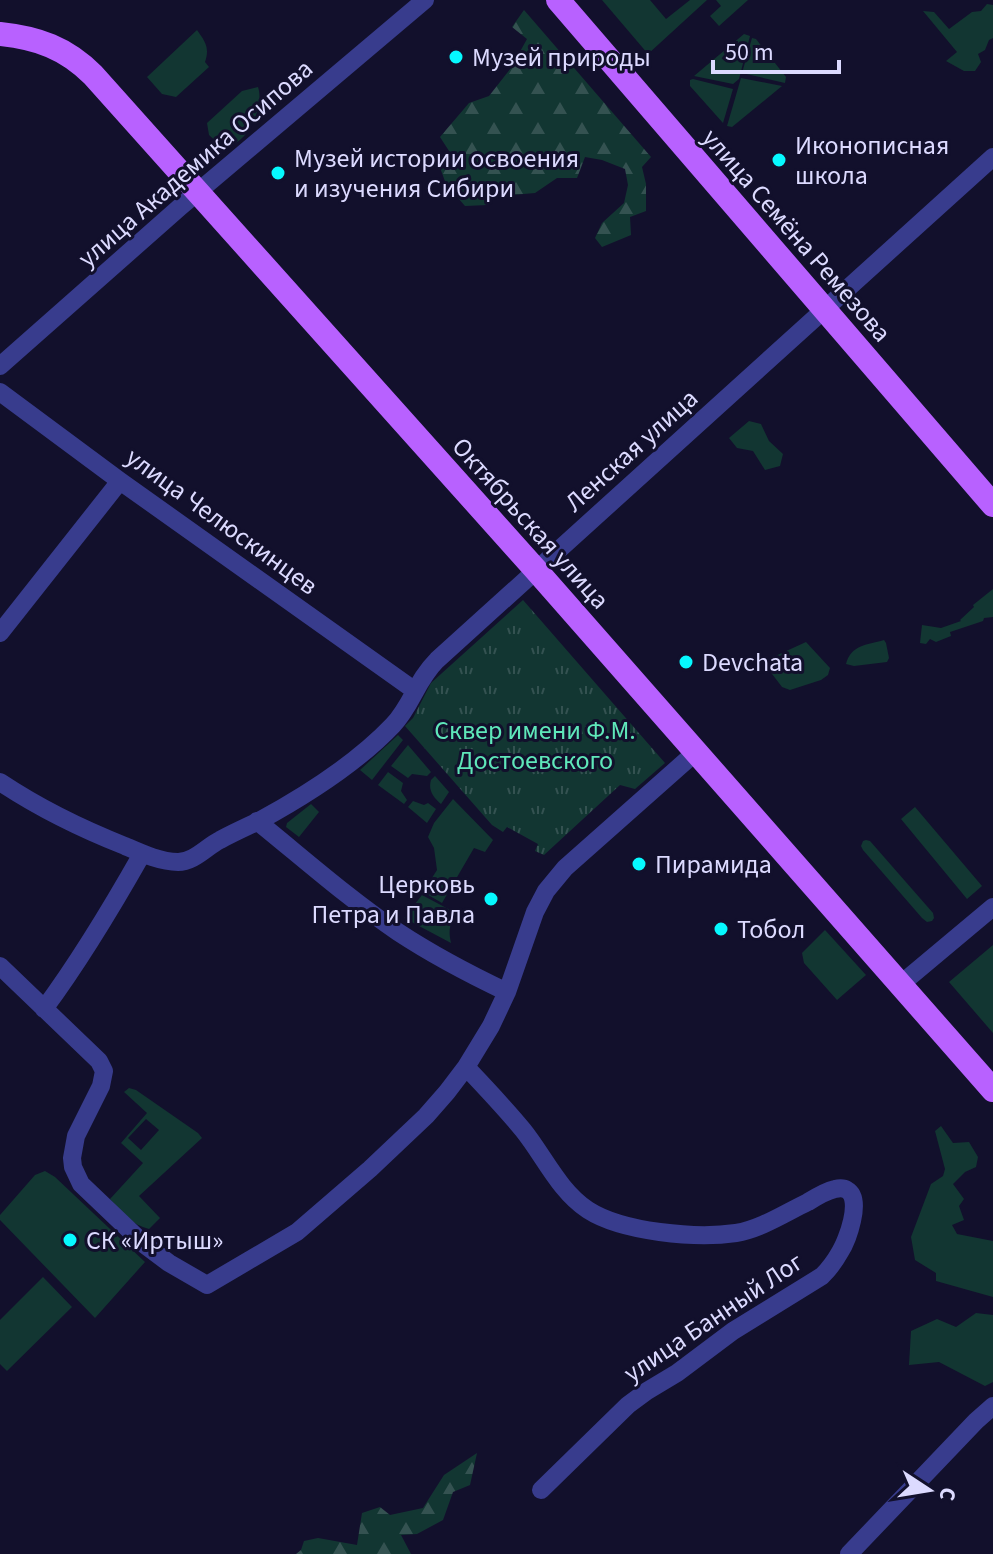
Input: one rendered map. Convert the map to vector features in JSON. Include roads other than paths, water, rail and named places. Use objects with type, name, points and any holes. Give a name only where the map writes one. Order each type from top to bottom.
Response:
[{"type":"main road","name":"улица Семёна Ремезова","points":[[558,0],[993,505]]},
{"type":"main road","name":"Октябрьская улица","points":[[1,34],[49,44],[79,61],[697,751],[993,1090]]},
{"type":"street","name":"улица Академика Осипова","points":[[0,366],[198,191],[425,0]]},
{"type":"street","name":"Ленская улица","points":[[0,782],[58,815],[142,854],[171,861],[189,860],[212,844],[293,801],[369,747],[401,716],[427,670],[993,157]]},
{"type":"street","name":"улица Челюскинцев","points":[[0,392],[414,690]]},
{"type":"street","points":[[0,633],[120,481]]},
{"type":"street","points":[[0,966],[99,1061],[104,1071],[101,1086],[76,1136],[73,1167],[81,1184],[145,1245],[207,1285],[287,1239],[321,1213],[426,1116],[466,1067],[491,1026],[546,891],[565,868],[697,751]]},
{"type":"street","points":[[257,821],[398,932],[450,964],[507,992]]},
{"type":"street","points":[[44,1009],[74,969],[142,854]]},
{"type":"street","points":[[901,984],[993,907]]},
{"type":"street","name":"улица Банный Лог","points":[[466,1067],[524,1131],[578,1203],[616,1223],[673,1233],[723,1234],[760,1225],[833,1189],[847,1190],[855,1204],[847,1239],[822,1276],[733,1331],[628,1405],[541,1490]]},
{"type":"street","points":[[849,1554],[993,1406]]},
{"type":"place","name":"Музей природы","points":[[456,57]]},
{"type":"place","name":"Иконописная школа","points":[[779,160]]},
{"type":"place","name":"Музей истории освоения и изучения Сибири","points":[[278,173]]},
{"type":"place","name":"Devchata","points":[[686,662]]},
{"type":"place","name":"Пирамида","points":[[639,864]]},
{"type":"place","name":"Церковь Петра и Павла","points":[[491,899]]},
{"type":"place","name":"Тобол","points":[[721,929]]},
{"type":"place","name":"СК «Иртыш»","points":[[70,1240]]},
{"type":"park label","name":"Сквер имени Ф.М. Достоевского","points":[[535,745]]}]
